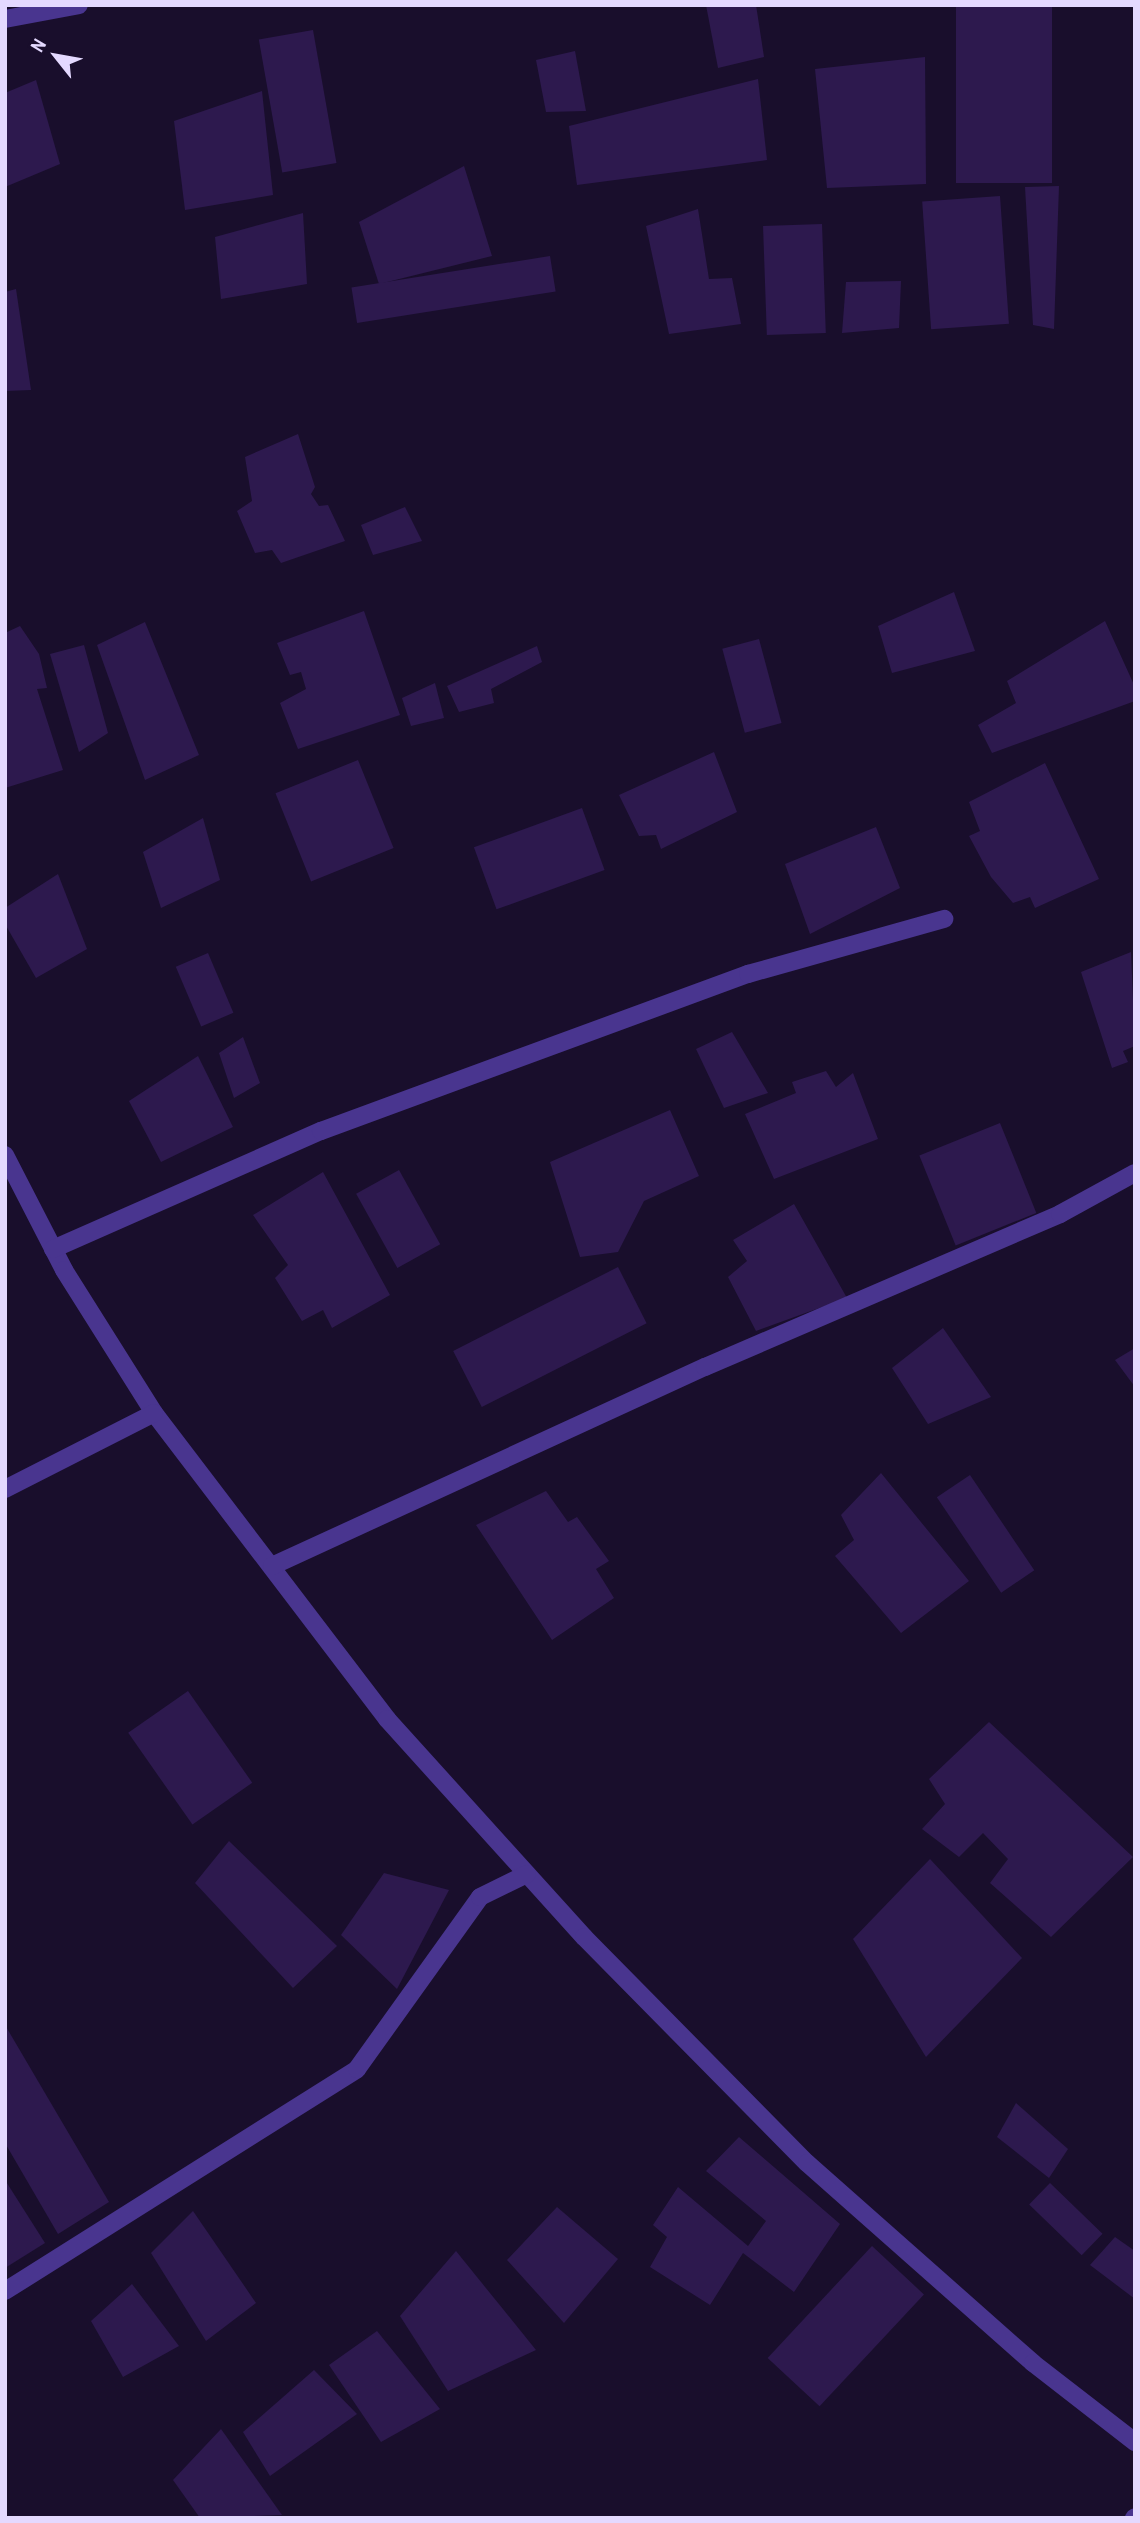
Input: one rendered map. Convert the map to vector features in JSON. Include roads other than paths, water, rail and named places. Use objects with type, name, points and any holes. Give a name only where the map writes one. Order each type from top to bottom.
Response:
[{"type":"street","points":[[5,19],[79,5]]},
{"type":"street","points":[[53,1249],[346,1121],[748,974],[944,919]]},
{"type":"street","points":[[5,1155],[53,1249],[154,1413],[387,1719],[527,1874],[807,2163],[1033,2363],[1135,2442]]},
{"type":"street","points":[[272,1566],[705,1367],[1059,1214],[1135,1173]]},
{"type":"street","points":[[5,1489],[154,1413]]},
{"type":"street","points":[[5,2291],[57,2253],[357,2069],[480,1897],[527,1874]]}]
